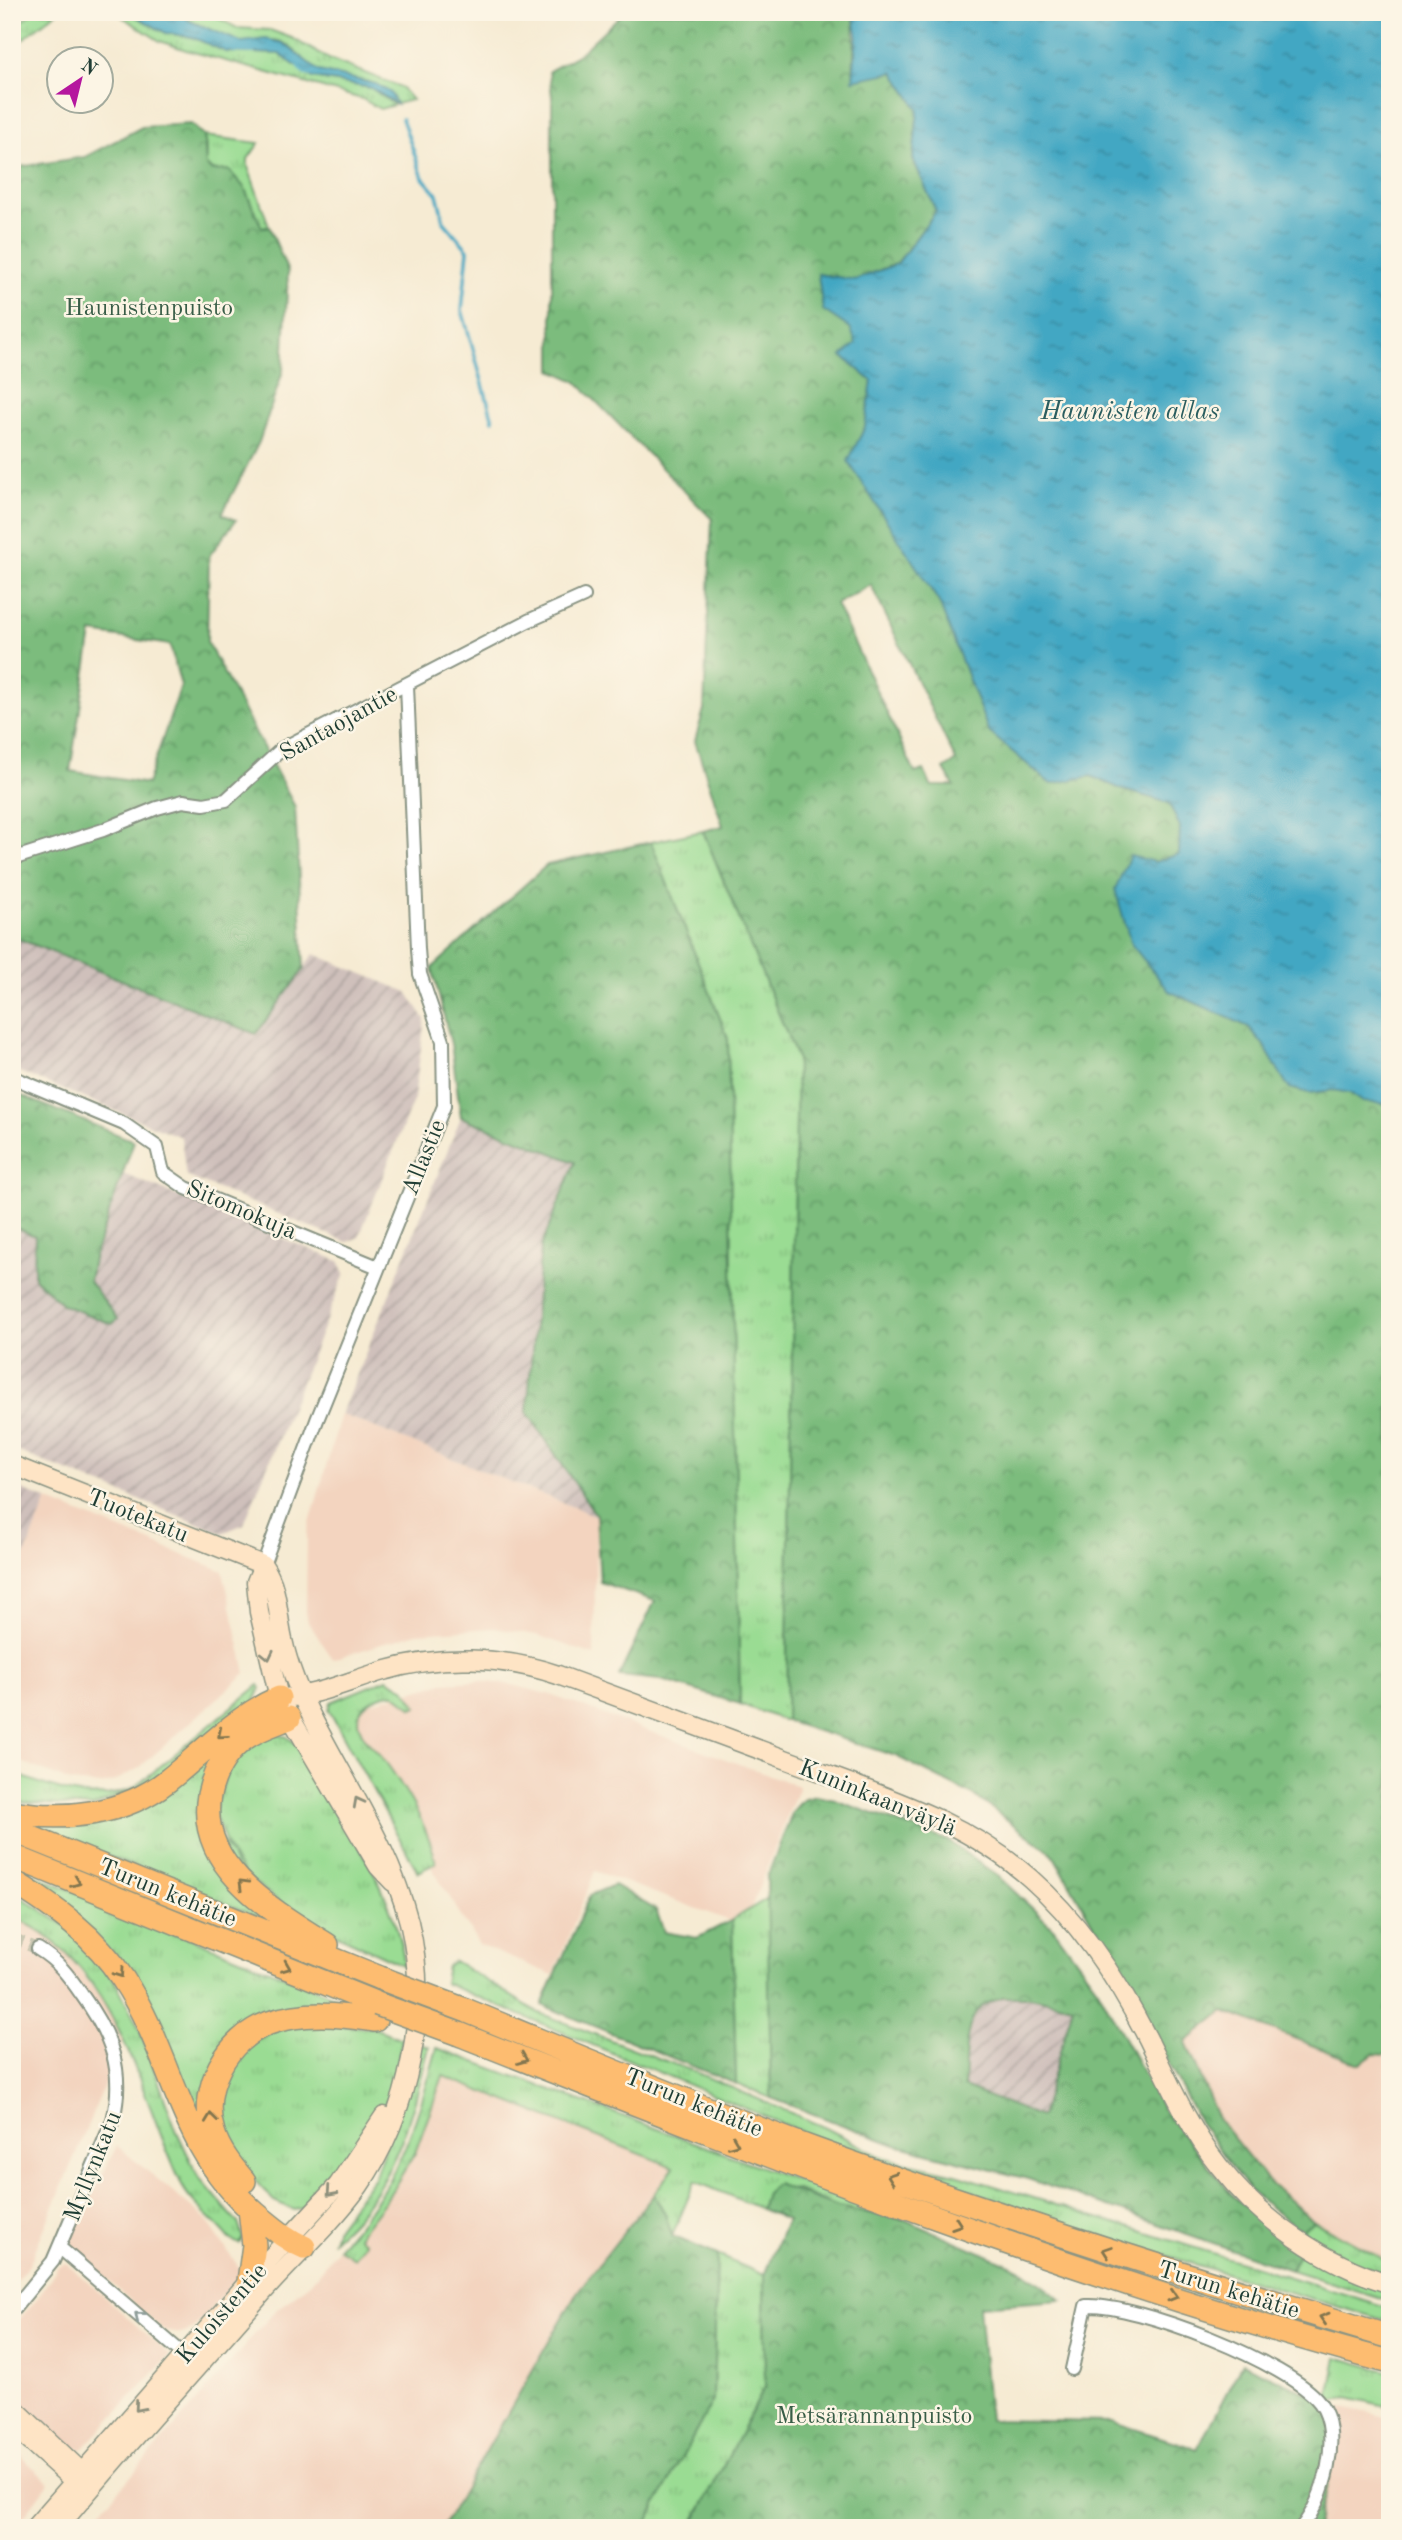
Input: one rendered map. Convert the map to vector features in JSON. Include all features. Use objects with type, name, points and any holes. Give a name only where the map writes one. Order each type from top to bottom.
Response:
[{"type":"highway","points":[[12,1812],[33,1816],[71,1815],[126,1804],[164,1784],[246,1715],[284,1708]]},
{"type":"highway","points":[[284,1708],[246,1737],[220,1764],[208,1805],[212,1838],[231,1872],[261,1901],[380,1978]]},
{"type":"highway","name":"Turun kehätie","points":[[12,1830],[725,2115],[934,2192],[1149,2265],[1390,2337]]},
{"type":"highway","name":"Turun kehätie","points":[[12,1856],[376,2012],[459,2034],[801,2169],[1142,2286],[1390,2362]]},
{"type":"highway","points":[[12,1881],[75,1924],[115,1968],[137,2004],[205,2157],[250,2209],[296,2238]]},
{"type":"highway","points":[[296,2238],[247,2185],[221,2150],[210,2113],[211,2094],[217,2075],[236,2044],[267,2024],[310,2015],[376,2012]]},
{"type":"highway","points":[[250,2209],[254,2245],[250,2281]]},
{"type":"street","name":"Santaojantie","points":[[12,859],[103,831],[157,807],[183,801],[204,804],[226,800],[283,748],[528,621],[584,596]]},
{"type":"street","name":"Allastie","points":[[284,1708],[260,1612],[256,1582],[378,1267],[444,1106],[443,1041],[421,974],[418,949],[407,685]]},
{"type":"street","name":"Sitomokuja","points":[[12,1077],[124,1124],[157,1147],[163,1171],[186,1188],[378,1267]]},
{"type":"street","name":"Tuotekatu","points":[[12,1465],[263,1565]]},
{"type":"street","points":[[263,1565],[274,1580],[283,1642],[303,1698]]},
{"type":"street","name":"Kuninkaanväylä","points":[[284,1708],[303,1698],[411,1664],[465,1659],[522,1664],[926,1812],[973,1835],[1030,1878],[1064,1910],[1083,1934],[1146,2036],[1189,2121],[1219,2166],[1279,2225],[1318,2252],[1352,2270],[1390,2284]]},
{"type":"street","name":"Kuloistentie","points":[[58,2528],[94,2486],[250,2281],[296,2238],[350,2196],[369,2170],[396,2113],[415,2033],[415,1952],[388,1859],[303,1698]]},
{"type":"street","name":"Kuloistentie","points":[[284,1708],[378,1866],[397,1886]]},
{"type":"street","name":"Myllynkatu","points":[[12,2311],[44,2274],[59,2247],[113,2120],[119,2083],[114,2049],[97,2015],[60,1965],[38,1949]]},
{"type":"street","name":"Kuloistentie","points":[[34,2528],[79,2476],[191,2361],[296,2238]]},
{"type":"street","points":[[59,2247],[191,2361]]},
{"type":"street","points":[[1072,2369],[1079,2351],[1086,2306],[1100,2305],[1176,2327],[1222,2344],[1297,2383],[1319,2402],[1324,2411],[1330,2446],[1325,2487],[1312,2515],[1301,2528]]},
{"type":"street","points":[[12,2406],[79,2476]]},
{"type":"street","points":[[12,2425],[94,2486]]},
{"type":"shaded area","points":[[12,936],[256,1034],[314,954],[407,992],[425,1019],[414,1098],[359,1237],[347,1242],[186,1176],[181,1137],[12,1069]]},
{"type":"shaded area","points":[[12,1092],[134,1141],[121,1173],[339,1261],[345,1273],[244,1524],[222,1533],[12,1449]]},
{"type":"shaded area","points":[[461,1117],[575,1162],[541,1247],[527,1412],[596,1516],[341,1414]]},
{"type":"shaded area","points":[[341,1414],[596,1516],[594,1655],[537,1635],[494,1628],[417,1633],[333,1659],[308,1622],[307,1533]]},
{"type":"shaded area","points":[[12,1486],[47,1500],[12,1588]]},
{"type":"shaded area","points":[[47,1500],[223,1571],[246,1673],[139,1768],[101,1785],[71,1782],[12,1758],[12,1588]]},
{"type":"shaded area","points":[[480,1681],[548,1694],[799,1786],[744,1926],[595,1871],[553,1975],[479,1945],[354,1740],[352,1708],[443,1683]]},
{"type":"shaded area","points":[[12,1916],[39,1928],[60,1945],[111,2013],[123,2041],[29,2265],[12,2285]]},
{"type":"shaded area","points":[[1002,1997],[1030,1997],[1073,2005],[1041,2117],[964,2087],[967,2043],[972,2023],[982,2006]]},
{"type":"shaded area","points":[[1224,2011],[1360,2064],[1374,2054],[1387,2055],[1390,2048],[1390,2263],[1313,2221],[1269,2182],[1218,2119],[1186,2042]]},
{"type":"shaded area","points":[[442,2076],[674,2167],[578,2291],[442,2528],[86,2528],[276,2310],[311,2282],[338,2248],[354,2258],[365,2243],[358,2237],[386,2200],[415,2153]]},
{"type":"shaded area","points":[[117,2146],[206,2219],[242,2272],[192,2330],[181,2334],[164,2331],[69,2245],[69,2239]]},
{"type":"shaded area","points":[[66,2263],[170,2355],[83,2449],[69,2448],[12,2396],[12,2328],[39,2296],[58,2266]]},
{"type":"shaded area","points":[[1343,2407],[1390,2418],[1390,2528],[1316,2528],[1327,2487],[1333,2418]]},
{"type":"shaded area","points":[[12,2447],[49,2483],[15,2528],[12,2528]]},
{"type":"green space","points":[[34,12],[57,12],[12,48],[12,28]]},
{"type":"green space","points":[[115,12],[128,12],[166,33],[192,37],[226,52],[279,54],[313,78],[371,88],[394,105],[380,109],[362,99],[186,50],[160,41]]},
{"type":"green space","points":[[177,12],[207,12],[237,28],[270,30],[292,38],[329,59],[401,87],[412,100],[396,104],[390,94],[373,83],[321,72],[282,42],[272,40],[245,43],[232,40],[207,30]]},
{"type":"green space","points":[[624,12],[853,12],[854,79],[894,72],[918,109],[913,159],[936,211],[897,263],[855,280],[818,274],[823,310],[851,329],[857,344],[843,357],[872,381],[865,427],[849,461],[939,602],[989,732],[1051,784],[1091,776],[1121,789],[1169,803],[1180,827],[1179,854],[1155,862],[1169,991],[1249,1027],[1263,1044],[1289,1088],[1309,1093],[1333,1090],[1350,1093],[1363,1102],[1390,1104],[1390,2048],[1388,2055],[1374,2054],[1360,2064],[1224,2011],[1186,2042],[1218,2119],[1269,2182],[1313,2221],[1301,2231],[1251,2192],[1200,2123],[1106,1947],[1052,1853],[975,1796],[896,1756],[786,1721],[797,1058],[703,831],[723,826],[695,741],[704,709],[712,519],[576,381],[552,370],[552,97],[549,71],[578,55]],"holes":[[[871,585],[956,761],[944,769],[954,786],[931,786],[924,770],[915,773],[836,604]]]},
{"type":"green space","name":"Haunistenpuisto","points":[[191,124],[204,136],[206,165],[212,171],[229,170],[244,187],[262,228],[269,226],[288,272],[283,371],[259,442],[222,514],[236,520],[209,556],[207,642],[295,807],[304,969],[256,1034],[12,936],[12,168],[85,157],[142,127]],"holes":[[[92,633],[170,645],[181,686],[147,784],[70,771]]]},
{"type":"green space","points":[[204,136],[259,143],[248,159],[248,167],[269,226],[262,228],[244,187],[205,165],[207,152]]},
{"type":"green space","points":[[703,831],[797,1058],[786,1721],[740,1704],[728,1039],[651,842]]},
{"type":"green space","points":[[651,842],[728,1039],[740,1704],[661,1680],[619,1676],[655,1601],[600,1582],[596,1515],[527,1412],[541,1247],[575,1162],[461,1117],[451,1044],[432,968],[547,865]]},
{"type":"green space","points":[[12,1092],[134,1141],[93,1259],[89,1281],[118,1319],[112,1324],[63,1305],[34,1278],[35,1236],[12,1226]]},
{"type":"green space","points":[[387,1679],[404,1688],[417,1706],[413,1708],[394,1694],[381,1696],[363,1708],[358,1719],[359,1726],[367,1741],[401,1784],[428,1836],[436,1863],[418,1872],[329,1710],[331,1702]]},
{"type":"green space","points":[[259,1685],[261,1688],[254,1703],[166,1775],[93,1807],[12,1802],[12,1773],[58,1789],[88,1795],[119,1793],[135,1787]]},
{"type":"green space","points":[[272,1733],[287,1737],[297,1745],[362,1851],[389,1906],[405,1966],[300,1918],[236,1868],[214,1814],[232,1755]]},
{"type":"green space","points":[[231,1737],[203,1815],[281,1926],[26,1823],[75,1822]]},
{"type":"green space","points":[[816,1796],[835,1800],[948,1841],[999,1877],[1054,1929],[1098,1989],[1161,2107],[1233,2196],[1301,2250],[1291,2270],[1028,2179],[896,2145],[771,2098],[767,1877],[793,1811],[803,1800]],"holes":[[[1002,1997],[1030,1997],[1073,2006],[1041,2117],[964,2087],[966,2044],[976,2014],[982,2006]]]},
{"type":"green space","points":[[12,1866],[358,2006],[325,2008],[220,2055],[218,2165],[143,2001],[12,1872]]},
{"type":"green space","points":[[614,1885],[656,1910],[664,1932],[697,1938],[732,1920],[736,2084],[542,2005],[590,1895]]},
{"type":"green space","points":[[12,1891],[72,1930],[116,1983],[138,2026],[177,2132],[198,2176],[238,2223],[243,2238],[239,2244],[230,2239],[185,2191],[136,2070],[100,1996],[77,1964],[48,1937],[12,1916]]},
{"type":"green space","points":[[768,1898],[771,2098],[736,2084],[732,1920]]},
{"type":"green space","points":[[454,1961],[539,2013],[695,2072],[826,2128],[882,2157],[956,2174],[1390,2308],[1390,2322],[1107,2238],[807,2134],[444,1983],[447,1966]]},
{"type":"green space","points":[[298,2023],[374,2028],[402,2039],[393,2087],[382,2111],[355,2153],[309,2207],[294,2210],[274,2201],[241,2166],[222,2135],[219,2092],[243,2048],[277,2028]]},
{"type":"green space","points":[[419,2044],[429,2047],[397,2152],[370,2199],[353,2221],[333,2240],[337,2227],[375,2176]]},
{"type":"green space","points":[[437,2048],[906,2220],[838,2207],[795,2189],[766,2193],[761,2209],[695,2181],[672,2236],[665,2214],[654,2194],[674,2167],[443,2076],[415,2153],[386,2200],[358,2236],[365,2242],[354,2258],[338,2248],[376,2201],[402,2155]]},
{"type":"green space","name":"Metsärannanpuisto","points":[[776,2184],[838,2207],[906,2220],[1020,2269],[1062,2300],[979,2306],[989,2420],[1113,2422],[1197,2449],[1242,2363],[1328,2402],[1337,2446],[1316,2528],[835,2528],[807,2521],[794,2521],[730,2528],[691,2528],[765,2387],[764,2275],[787,2220],[761,2209],[766,2193]]},
{"type":"green space","points":[[654,2194],[665,2214],[672,2236],[717,2255],[713,2400],[644,2528],[442,2528],[578,2291]]},
{"type":"green space","points":[[1313,2221],[1390,2263],[1390,2276],[1350,2262],[1301,2231]]},
{"type":"green space","points":[[1301,2250],[1390,2290],[1390,2301],[1291,2270]]},
{"type":"green space","points":[[717,2255],[764,2275],[765,2387],[691,2528],[644,2528],[713,2400]]},
{"type":"green space","points":[[1337,2357],[1390,2372],[1390,2407],[1348,2397],[1328,2402]]},
{"type":"water","points":[[128,12],[177,12],[190,21],[241,42],[266,39],[283,43],[319,71],[376,84],[391,93],[396,104],[371,88],[313,78],[279,54],[226,52],[192,37],[166,33]]},
{"type":"water","name":"Haunisten allas","points":[[853,12],[1390,12],[1390,1104],[1363,1102],[1350,1093],[1333,1090],[1309,1093],[1289,1088],[1263,1044],[1249,1027],[1169,991],[1131,944],[1115,889],[1130,856],[1155,862],[1179,854],[1180,827],[1169,803],[1121,789],[1091,776],[1051,784],[989,732],[939,602],[848,461],[865,427],[872,381],[842,356],[856,344],[851,329],[823,310],[818,274],[855,280],[897,264],[936,211],[913,159],[918,109],[894,72],[853,80],[857,33]]},
{"type":"waterway","points":[[234,51],[254,52]]},
{"type":"waterway","points":[[298,67],[305,74],[312,75]]},
{"type":"waterway","points":[[402,119],[423,178],[437,194],[444,222],[468,250],[462,310],[493,420]]},
{"type":"tunnel","points":[[12,1938],[38,1949]]}]
